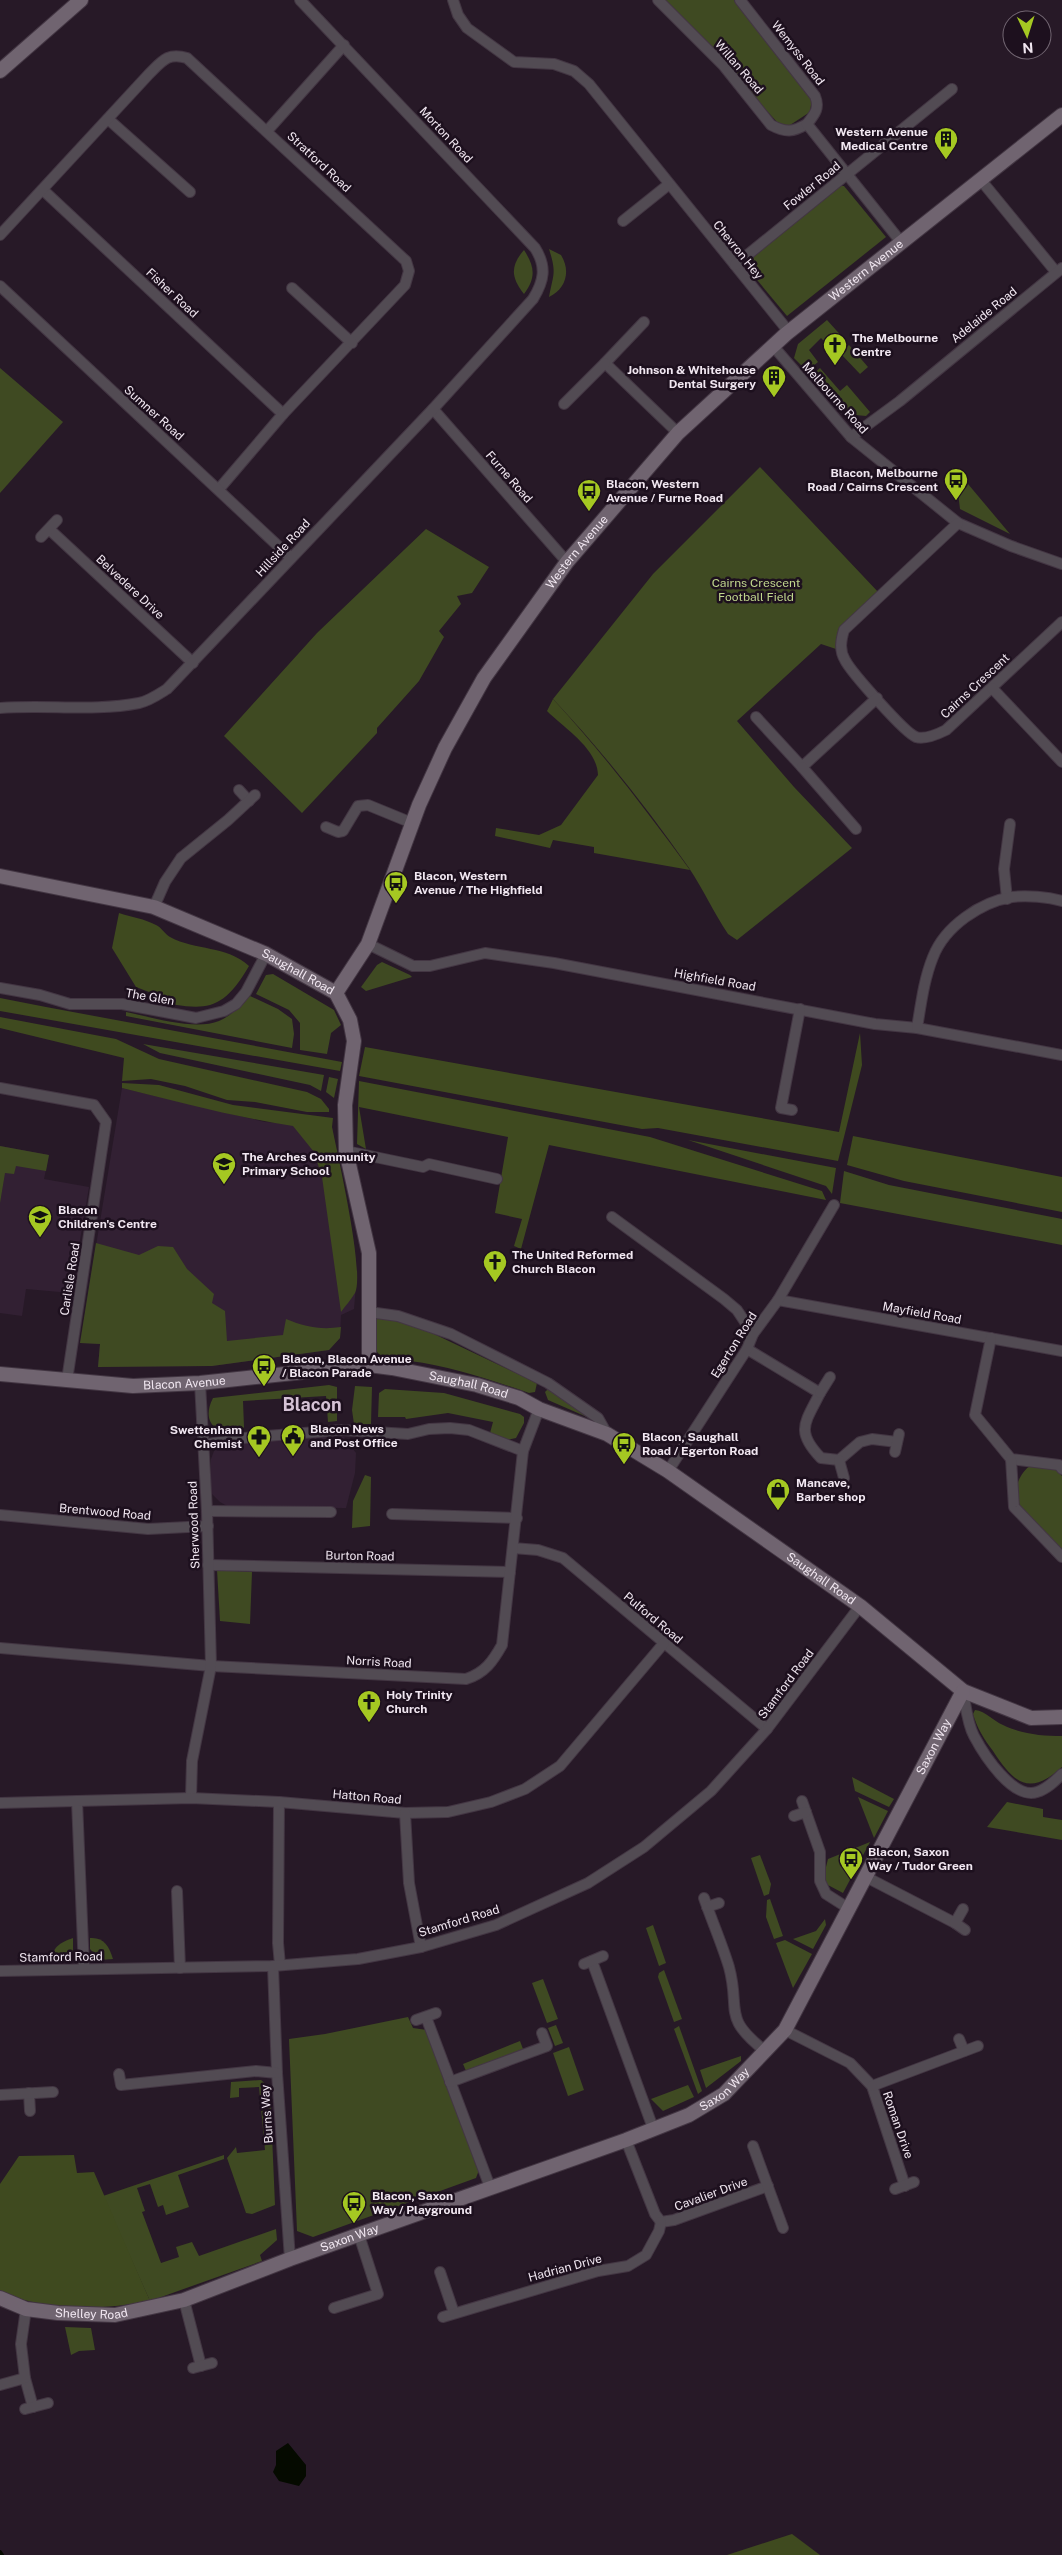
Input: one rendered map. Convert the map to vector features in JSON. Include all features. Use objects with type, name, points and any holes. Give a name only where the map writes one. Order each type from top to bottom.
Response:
[{"type":"street","points":[[0,71],[81,0]]},
{"type":"street","name":"Morton Road","points":[[300,0],[535,248],[542,259],[544,272],[541,286],[533,299]]},
{"type":"street","name":"Chevron Hey","points":[[454,0],[458,15],[467,28],[514,62],[554,64],[574,71],[589,84],[789,332]]},
{"type":"street","name":"Willan Road","points":[[658,0],[723,66],[771,125],[781,130],[792,132],[807,124]]},
{"type":"street","name":"Wemyss Road","points":[[740,0],[815,96],[818,103],[816,113],[807,124]]},
{"type":"street","points":[[267,131],[344,45]]},
{"type":"street","name":"Stratford Road","points":[[0,235],[164,59],[176,54],[188,58],[406,261],[409,272],[405,285],[283,414],[218,489]]},
{"type":"street","name":"Fowler Road","points":[[735,265],[952,89]]},
{"type":"street","name":"Western Avenue","points":[[336,993],[368,944],[412,823],[445,748],[484,678],[567,562],[678,433],[789,332],[1062,114]]},
{"type":"street","points":[[108,119],[190,193]]},
{"type":"street","points":[[807,124],[901,242]]},
{"type":"street","points":[[980,179],[1059,270]]},
{"type":"street","points":[[623,221],[668,184]]},
{"type":"street","name":"Fisher Road","points":[[43,190],[283,414]]},
{"type":"street","name":"Adelaide Road","points":[[852,437],[900,401],[1059,270]]},
{"type":"street","name":"Sumner Road","points":[[0,286],[291,558]]},
{"type":"street","points":[[292,288],[352,343]]},
{"type":"street","name":"Hillside Road","points":[[0,708],[33,705],[92,709],[141,703],[167,689],[433,410],[533,299]]},
{"type":"street","points":[[564,404],[644,322]]},
{"type":"street","name":"Melbourne Road","points":[[774,346],[852,437],[958,523],[1011,546],[1062,564]]},
{"type":"street","points":[[605,362],[678,433]]},
{"type":"street","name":"Furne Road","points":[[433,410],[567,562]]},
{"type":"street","points":[[41,537],[57,520]]},
{"type":"street","name":"Cairns Crescent","points":[[958,523],[844,630],[840,644],[844,659],[877,698],[916,737],[931,736],[946,730],[1062,622]]},
{"type":"street","name":"Belvedere Drive","points":[[49,528],[193,663]]},
{"type":"street","points":[[992,688],[1062,762]]},
{"type":"street","points":[[802,767],[877,698]]},
{"type":"street","points":[[756,717],[856,829]]},
{"type":"street","points":[[154,907],[165,882],[181,858],[252,798],[239,790]]},
{"type":"street","points":[[326,826],[338,832],[343,830],[358,806],[368,805],[412,823]]},
{"type":"street","points":[[1007,899],[1004,869],[1008,824],[1022,825]]},
{"type":"street","name":"Saughall Road","points":[[0,876],[154,907],[266,954],[336,993],[350,1020],[354,1041],[345,1104],[346,1151],[368,1253],[369,1365],[477,1385],[519,1398],[539,1409],[607,1434],[668,1471],[860,1606],[963,1691],[1031,1718],[1062,1718]]},
{"type":"street","points":[[916,1028],[933,956],[943,938],[958,923],[983,908],[1007,899],[1030,897],[1062,901]]},
{"type":"street","name":"Highfield Road","points":[[368,944],[413,966],[430,966],[486,953],[875,1024],[916,1028],[1062,1055]]},
{"type":"street","name":"The Glen","points":[[0,988],[40,995],[70,1004],[122,1004],[196,1018],[224,1012],[236,1004],[246,992],[266,954]]},
{"type":"street","points":[[792,1110],[781,1108],[800,1009]]},
{"type":"street","name":"Carlisle Road","points":[[0,1088],[94,1105],[106,1122],[67,1380]]},
{"type":"street","points":[[346,1151],[424,1167],[429,1164],[497,1178]]},
{"type":"street","name":"Egerton Road","points":[[668,1471],[747,1349],[753,1334],[778,1300],[834,1204]]},
{"type":"street","points":[[612,1217],[724,1299],[737,1310],[753,1334]]},
{"type":"street","name":"Mayfield Road","points":[[778,1300],[1062,1351]]},
{"type":"street","points":[[369,1312],[398,1316],[451,1334],[548,1383],[598,1418],[607,1434]]},
{"type":"street","points":[[991,1338],[975,1415],[1011,1459],[1014,1507],[1062,1557]]},
{"type":"street","points":[[747,1349],[820,1393]]},
{"type":"street","name":"Blacon Avenue","points":[[0,1374],[133,1386],[200,1383],[369,1365]]},
{"type":"street","points":[[830,1377],[804,1425],[805,1437],[821,1458],[839,1460],[860,1442],[872,1439],[897,1442]]},
{"type":"street","name":"Sherwood Road","points":[[191,1798],[192,1761],[211,1666],[208,1526],[200,1383]]},
{"type":"street","name":"Norris Road","points":[[0,1648],[211,1666],[466,1679],[478,1676],[490,1664],[502,1645],[523,1451],[539,1409]]},
{"type":"street","points":[[203,1445],[243,1438],[341,1430],[408,1434],[450,1428],[469,1430],[523,1451]]},
{"type":"street","points":[[1011,1459],[1059,1465],[1062,1469]]},
{"type":"street","points":[[839,1460],[844,1478]]},
{"type":"street","points":[[207,1511],[331,1512]]},
{"type":"street","points":[[392,1514],[516,1518]]},
{"type":"street","name":"Brentwood Road","points":[[0,1515],[148,1529],[208,1526]]},
{"type":"street","name":"Pulford Road","points":[[513,1548],[538,1550],[563,1558],[767,1729]]},
{"type":"street","name":"Burton Road","points":[[208,1565],[510,1572]]},
{"type":"street","name":"Stamford Road","points":[[0,1972],[276,1966],[358,1959],[421,1947],[496,1925],[588,1883],[644,1847],[711,1792],[767,1729],[860,1606]]},
{"type":"street","name":"Hatton Road","points":[[0,1803],[191,1798],[279,1802],[405,1814],[448,1812],[490,1802],[525,1789],[560,1766],[664,1643]]},
{"type":"street","points":[[963,1691],[974,1736],[1007,1783],[1024,1792],[1037,1792],[1050,1785],[1062,1774]]},
{"type":"street","name":"Saxon Way","points":[[290,2259],[626,2140],[689,2115],[724,2094],[785,2030],[963,1691]]},
{"type":"street","points":[[77,1801],[84,1969]]},
{"type":"street","points":[[802,1801],[820,1852],[820,1881],[826,1894],[848,1908]]},
{"type":"street","name":"Burns Way","points":[[279,1802],[278,1943],[276,1966],[277,2073],[290,2259]]},
{"type":"street","points":[[794,1816],[806,1812]]},
{"type":"street","points":[[405,1814],[409,1883],[421,1947]]},
{"type":"street","points":[[866,1877],[965,1930]]},
{"type":"street","points":[[176,1891],[180,1968]]},
{"type":"street","points":[[718,1902],[705,1903],[729,1969],[737,2022],[746,2036],[764,2051]]},
{"type":"street","points":[[955,1923],[963,1909]]},
{"type":"street","points":[[593,1960],[653,2128]]},
{"type":"street","points":[[436,2013],[421,2019],[450,2082],[490,2187]]},
{"type":"street","name":"Roman Drive","points":[[785,2030],[850,2063],[872,2086],[905,2186]]},
{"type":"street","points":[[450,2082],[547,2046],[542,2034]]},
{"type":"street","points":[[959,2039],[964,2051]]},
{"type":"street","points":[[872,2086],[978,2046]]},
{"type":"street","points":[[119,2074],[121,2085],[256,2070],[277,2073]]},
{"type":"street","points":[[0,2094],[53,2092]]},
{"type":"street","points":[[29,2093],[30,2111]]},
{"type":"street","name":"Cavalier Drive","points":[[626,2140],[655,2214],[661,2222],[674,2220],[768,2186]]},
{"type":"street","name":"Cavalier Drive","points":[[753,2146],[783,2228]]},
{"type":"street","name":"Hadrian Drive","points":[[443,2317],[598,2271],[628,2266],[646,2255],[659,2231],[661,2222]]},
{"type":"street","points":[[334,2308],[378,2294],[359,2235]]},
{"type":"street","name":"Shelley Road","points":[[0,2298],[26,2309],[58,2313],[116,2315],[184,2300],[290,2259]]},
{"type":"street","points":[[440,2272],[454,2313]]},
{"type":"street","points":[[184,2300],[197,2367],[212,2363]]},
{"type":"street","points":[[26,2309],[20,2344],[29,2408],[48,2403]]},
{"type":"street","points":[[0,2385],[25,2378]]},
{"type":"shaded area","name":"The Arches Community Primary School","points":[[122,1088],[265,1122],[332,1127],[354,1243],[357,1273],[354,1309],[341,1315],[340,1338],[329,1350],[212,1366],[98,1367],[100,1344],[80,1343]]},
{"type":"shaded area","name":"Blacon Children's Centre","points":[[0,1146],[49,1155],[44,1179],[89,1187],[71,1293],[26,1289],[22,1316],[0,1313]]},
{"type":"shaded area","points":[[344,1437],[356,1453],[355,1473],[346,1508],[229,1507],[220,1502],[211,1493],[211,1459],[214,1451],[222,1446],[257,1439]]},
{"type":"shaded area","points":[[288,2443],[306,2465],[306,2476],[299,2486],[279,2481],[273,2472],[276,2465],[276,2451]]},
{"type":"green space","points":[[663,0],[734,0],[812,98],[810,112],[787,127],[777,122],[682,17]]},
{"type":"green space","points":[[837,186],[844,186],[886,237],[787,316],[743,263]]},
{"type":"green space","points":[[549,249],[561,255],[566,267],[566,273],[563,284],[555,294],[549,297],[554,269]]},
{"type":"green space","points":[[524,250],[533,272],[531,283],[524,294],[517,283],[514,267]]},
{"type":"green space","points":[[827,320],[845,340],[833,350],[821,338],[809,350],[818,362],[807,371],[794,358],[798,344]]},
{"type":"green space","points":[[849,345],[868,367],[860,374],[840,353]]},
{"type":"green space","points":[[0,368],[63,422],[0,493]]},
{"type":"green space","points":[[820,368],[840,391],[847,385],[870,412],[866,416],[845,414],[812,375]]},
{"type":"green space","name":"Cairns Crescent Football Field","points":[[760,467],[880,594],[842,629],[839,650],[821,644],[737,721],[794,787],[852,848],[737,940],[728,934],[689,868],[641,803],[590,739],[553,699],[653,574]]},
{"type":"green space","points":[[968,484],[1010,534],[960,509],[958,493]]},
{"type":"green space","points":[[426,529],[489,567],[472,593],[457,596],[461,604],[439,631],[444,637],[419,681],[377,728],[377,733],[302,813],[224,736],[317,633]]},
{"type":"green space","points":[[553,699],[624,782],[690,870],[594,853],[594,847],[553,840],[550,848],[495,836],[496,828],[539,835],[561,825],[598,775],[592,756],[586,748],[547,711]]},
{"type":"green space","points":[[119,913],[152,923],[160,927],[170,937],[180,941],[231,955],[249,966],[228,994],[218,1002],[207,1006],[182,1006],[149,1001],[149,992],[136,987],[112,948]]},
{"type":"green space","points":[[382,962],[412,977],[366,991],[361,987],[377,965]]},
{"type":"green space","points":[[273,974],[334,1010],[341,1025],[331,1033],[327,1054],[300,1050],[300,1023],[289,1010],[256,994],[266,975]]},
{"type":"green space","points":[[250,996],[278,1009],[292,1019],[294,1034],[292,1048],[126,1016],[126,1012],[186,1024],[209,1024],[228,1016]]},
{"type":"green space","points":[[0,998],[342,1062],[340,1071],[0,1011]]},
{"type":"green space","points":[[0,1017],[116,1039],[159,1059],[307,1092],[321,1099],[329,1109],[329,1112],[307,1112],[255,1102],[227,1100],[185,1086],[151,1079],[122,1081],[124,1058],[0,1028]]},
{"type":"green space","points":[[860,1033],[862,1065],[838,1161],[658,1128],[642,1129],[359,1076],[365,1047],[839,1132]]},
{"type":"green space","points":[[143,1044],[324,1075],[321,1091],[310,1085],[160,1053]]},
{"type":"green space","points":[[329,1077],[338,1079],[334,1098],[326,1092]]},
{"type":"green space","points":[[359,1081],[650,1137],[822,1191],[826,1200],[549,1145],[521,1249],[514,1246],[522,1219],[495,1213],[508,1137],[359,1107],[366,1149],[357,1144]]},
{"type":"green space","points":[[122,1083],[159,1085],[233,1105],[333,1118],[332,1127],[354,1239],[357,1281],[355,1293],[341,1312],[322,1177],[314,1152],[293,1126],[185,1104],[122,1088]]},
{"type":"green space","points":[[853,1136],[1062,1177],[1062,1212],[904,1181],[847,1165]]},
{"type":"green space","points":[[688,1140],[836,1168],[832,1194],[826,1186]]},
{"type":"green space","points":[[0,1146],[49,1155],[46,1171],[16,1166],[14,1174],[5,1173],[0,1203]]},
{"type":"green space","points":[[844,1171],[889,1185],[1062,1219],[1062,1245],[840,1203]]},
{"type":"green space","points":[[96,1243],[139,1255],[158,1246],[173,1247],[187,1269],[214,1294],[212,1303],[225,1311],[227,1341],[283,1335],[286,1319],[313,1327],[341,1327],[340,1338],[329,1350],[212,1366],[98,1367],[100,1344],[80,1343]]},
{"type":"green space","points":[[382,1318],[413,1324],[537,1383],[535,1392],[529,1393],[485,1378],[440,1366],[385,1358],[375,1350],[372,1337],[373,1319]]},
{"type":"green space","points":[[329,1385],[337,1387],[337,1421],[328,1422],[326,1396],[243,1401],[244,1427],[241,1432],[233,1433],[219,1430],[210,1421],[209,1414],[213,1398]]},
{"type":"green space","points":[[355,1386],[372,1387],[371,1424],[354,1424],[352,1410]]},
{"type":"green space","points":[[385,1389],[444,1393],[520,1414],[524,1417],[524,1423],[516,1438],[507,1440],[490,1433],[493,1422],[448,1413],[406,1419],[405,1417],[378,1417],[379,1393]]},
{"type":"green space","points":[[548,1389],[603,1424],[548,1400],[545,1392]]},
{"type":"green space","points":[[1030,1466],[1057,1470],[1062,1476],[1062,1553],[1027,1518],[1017,1502],[1017,1484],[1022,1474]]},
{"type":"green space","points":[[365,1475],[371,1477],[370,1526],[352,1528],[353,1501]]},
{"type":"green space","points":[[217,1570],[252,1572],[250,1624],[220,1621]]},
{"type":"green space","points":[[975,1710],[983,1712],[999,1723],[1017,1731],[1039,1735],[1062,1736],[1062,1767],[1040,1782],[1031,1784],[1015,1778],[1001,1762],[981,1733],[973,1714]]},
{"type":"green space","points":[[852,1777],[894,1799],[889,1807],[855,1791]]},
{"type":"green space","points":[[858,1797],[888,1811],[874,1838]]},
{"type":"green space","points":[[1007,1802],[1043,1809],[1043,1817],[1062,1820],[1062,1840],[987,1827]]},
{"type":"green space","points":[[870,1842],[843,1893],[826,1884],[824,1875],[828,1859]]},
{"type":"green space","points":[[760,1855],[771,1884],[769,1894],[764,1896],[751,1858]]},
{"type":"green space","points":[[770,1899],[783,1936],[774,1939],[766,1917],[767,1900]]},
{"type":"green space","points":[[825,1919],[826,1925],[813,1949],[793,1939],[816,1931]]},
{"type":"green space","points":[[653,1925],[666,1963],[659,1966],[646,1928]]},
{"type":"green space","points":[[73,1938],[73,1952],[69,1957],[50,1962],[57,1946]]},
{"type":"green space","points":[[90,1938],[99,1939],[105,1943],[113,1959],[100,1960],[90,1949]]},
{"type":"green space","points":[[785,1940],[812,1954],[793,1988],[776,1943]]},
{"type":"green space","points":[[664,1970],[682,2019],[674,2022],[658,1977],[659,1973]]},
{"type":"green space","points":[[543,1979],[558,2019],[547,2023],[532,1983]]},
{"type":"green space","points":[[408,2017],[413,2028],[427,2030],[479,2170],[476,2178],[313,2237],[297,2231],[289,2039],[325,2034]]},
{"type":"green space","points":[[556,2025],[563,2043],[555,2046],[548,2028]]},
{"type":"green space","points":[[679,2026],[702,2091],[698,2094],[674,2029]]},
{"type":"green space","points":[[520,2041],[523,2049],[466,2071],[463,2064]]},
{"type":"green space","points":[[569,2047],[584,2090],[568,2096],[553,2053]]},
{"type":"green space","points":[[741,2056],[741,2061],[706,2088],[700,2070]]},
{"type":"green space","points":[[261,2080],[270,2088],[275,2205],[252,2214],[246,2213],[227,2158],[236,2147],[237,2153],[265,2150],[259,2087],[239,2088],[239,2097],[230,2098],[231,2082]]},
{"type":"green space","points":[[688,2085],[694,2097],[663,2111],[651,2099]]},
{"type":"green space","points":[[74,2155],[77,2173],[94,2172],[150,2301],[112,2306],[56,2306],[19,2299],[0,2293],[0,2184],[19,2156]]},
{"type":"green space","points":[[224,2155],[224,2159],[178,2175],[189,2207],[166,2215],[163,2205],[158,2207],[150,2184],[137,2188],[145,2211],[142,2212],[161,2263],[179,2257],[176,2247],[192,2242],[199,2256],[276,2229],[277,2240],[260,2255],[262,2261],[150,2301],[103,2196]]},
{"type":"green space","points":[[65,2327],[91,2328],[95,2350],[79,2351],[71,2355]]},
{"type":"green space","points":[[792,2534],[820,2555],[727,2555]]},
{"type":"place","name":"Western Avenue Medical Centre","points":[[946,160]]},
{"type":"place","name":"The Melbourne Centre","points":[[835,366]]},
{"type":"place","name":"Johnson & Whitehouse Dental Surgery","points":[[774,398]]},
{"type":"place","name":"Blacon, Melbourne Road / Cairns Crescent","points":[[956,501]]},
{"type":"place","name":"Blacon, Western Avenue / Furne Road","points":[[589,512]]},
{"type":"place","name":"Blacon, Western Avenue / The Highfield","points":[[396,904]]},
{"type":"place","name":"The Arches Community Primary School","points":[[224,1185]]},
{"type":"place","name":"Blacon Children's Centre","points":[[40,1238]]},
{"type":"place","name":"The United Reformed Church Blacon","points":[[495,1283]]},
{"type":"place","name":"Blacon, Blacon Avenue / Blacon Parade","points":[[264,1387]]},
{"type":"place","name":"Blacon News and Post Office","points":[[293,1457]]},
{"type":"place","name":"Swettenham Chemist","points":[[259,1458]]},
{"type":"place","name":"Blacon, Saughall Road / Egerton Road","points":[[624,1465]]},
{"type":"place","name":"Mancave, Barber shop","points":[[778,1511]]},
{"type":"place","name":"Holy Trinity Church","points":[[369,1723]]},
{"type":"place","name":"Blacon, Saxon Way / Tudor Green","points":[[851,1880]]},
{"type":"place","name":"Blacon, Saxon Way / Playground","points":[[354,2224]]},
{"type":"district","name":"Blacon","points":[[312,1404]]}]
